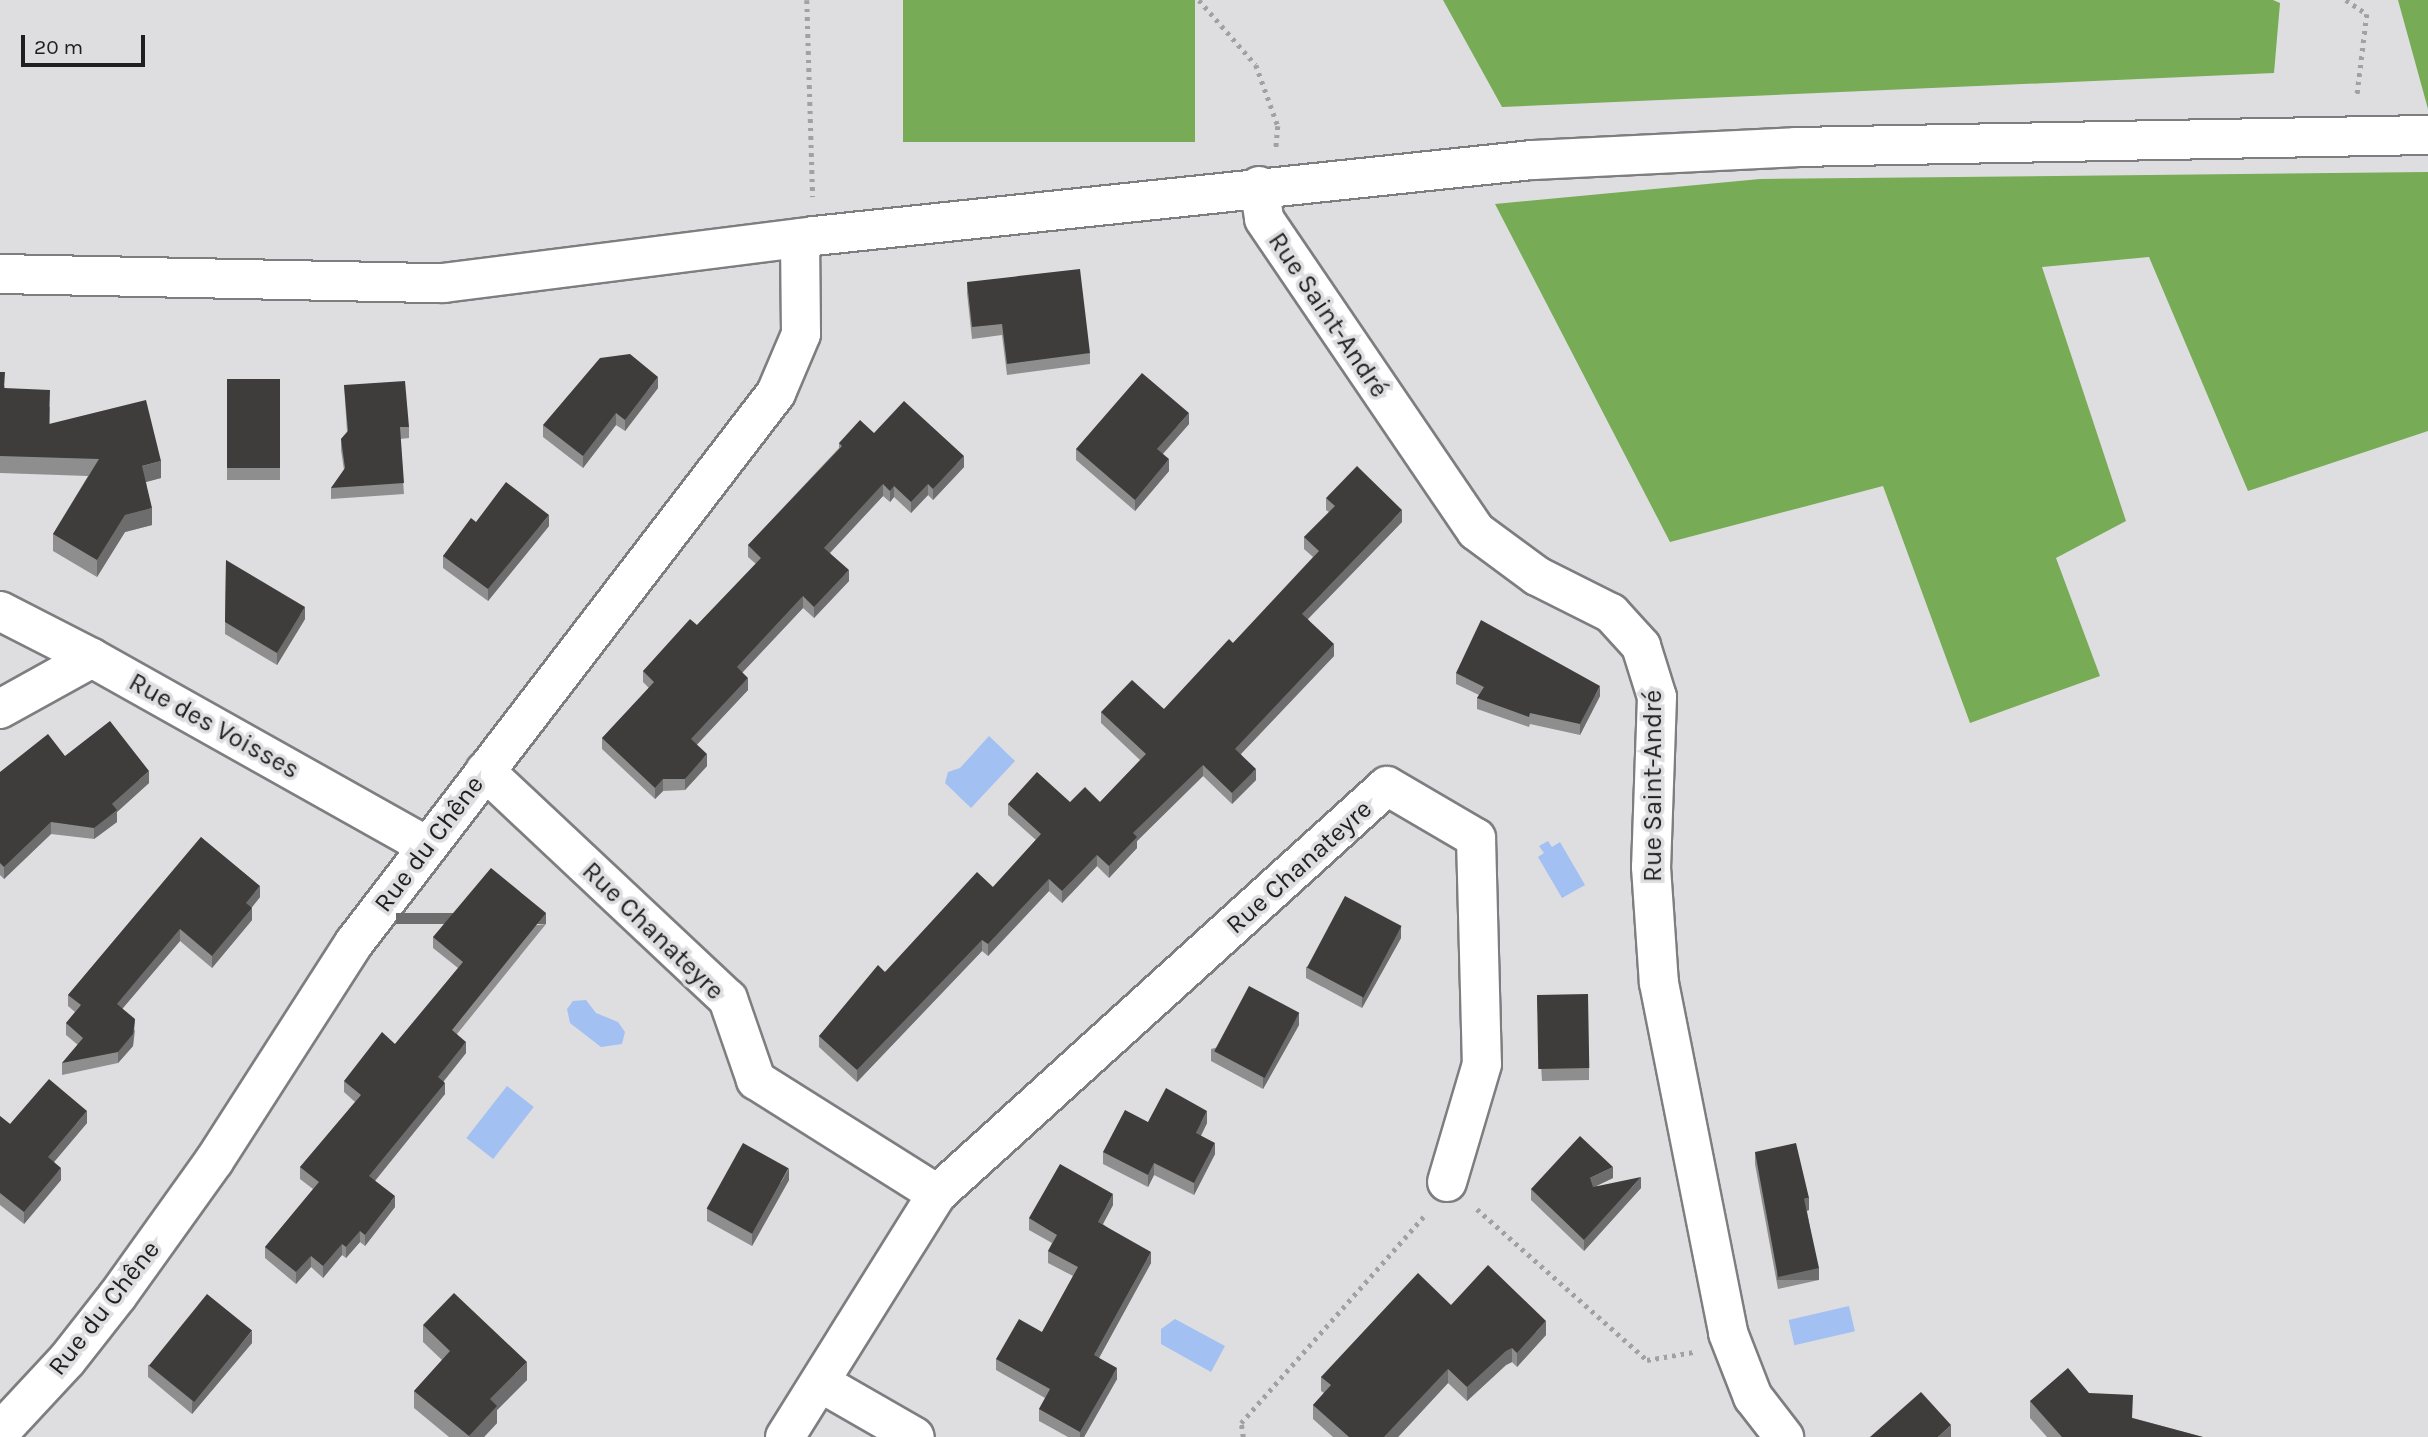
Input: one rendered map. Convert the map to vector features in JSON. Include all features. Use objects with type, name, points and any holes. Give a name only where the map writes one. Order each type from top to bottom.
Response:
[{"type":"street","points":[[0,274],[443,283],[807,237],[1266,185],[1532,160],[1796,147],[2428,135]]},
{"type":"street","name":"Rue Saint-André","points":[[1266,185],[1264,219],[1476,531],[1537,576],[1611,613],[1641,646],[1657,697],[1651,867],[1659,983],[1732,1345],[1753,1397],[1784,1437]]},
{"type":"street","name":"Rue du Chêne","points":[[0,1432],[67,1360],[126,1284],[214,1161],[354,943],[776,393],[801,334],[807,237]]},
{"type":"street","name":"Rue des Voisses","points":[[0,611],[92,658],[427,846]]},
{"type":"street","points":[[0,709],[92,658]]},
{"type":"street","name":"Rue Chanateyre","points":[[485,771],[728,999],[755,1080],[937,1194]]},
{"type":"street","name":"Rue Chanateyre","points":[[785,1437],[937,1194],[1387,786],[1476,838],[1482,1064],[1447,1182]]},
{"type":"street","points":[[821,1383],[915,1437]]},
{"type":"path","points":[[807,0],[807,237]]},
{"type":"path","points":[[1199,0],[1237,38],[1270,96],[1278,126],[1266,185]]},
{"type":"path","points":[[2346,0],[2367,14],[2353,136]]},
{"type":"path","points":[[1243,1437],[1241,1423],[1436,1203],[1447,1182],[1647,1360],[1732,1345]]},
{"type":"green space","points":[[903,0],[1195,0],[1195,142],[903,142]]},
{"type":"green space","points":[[1443,0],[2273,0],[2280,3],[2274,73],[1502,107]]},
{"type":"green space","points":[[2398,0],[2428,0],[2428,109]]},
{"type":"green space","points":[[2428,172],[2428,431],[2248,491],[2149,257],[2042,267],[2126,521],[2056,558],[2100,676],[1970,723],[1883,486],[1670,542],[1495,204],[1760,179]]},
{"type":"water","points":[[989,736],[1015,761],[971,808],[945,783],[948,772],[960,768]]},
{"type":"water","points":[[1548,841],[1552,847],[1560,842],[1585,885],[1562,898],[1538,857],[1544,853],[1539,846]]},
{"type":"water","points":[[586,1000],[596,1013],[618,1022],[625,1032],[622,1044],[601,1047],[570,1023],[567,1009],[573,1001]]},
{"type":"water","points":[[507,1086],[534,1107],[493,1159],[466,1138]]},
{"type":"water","points":[[1849,1306],[1855,1331],[1794,1345],[1789,1320]]},
{"type":"water","points":[[1175,1319],[1225,1346],[1211,1372],[1161,1344],[1161,1329]]},
{"type":"building","points":[[1080,269],[1090,353],[1007,364],[1002,324],[972,327],[967,282]]},
{"type":"building","points":[[630,354],[658,377],[625,420],[616,413],[583,456],[543,425],[600,358]]},
{"type":"building","points":[[0,372],[5,372],[4,388],[50,390],[49,424],[146,400],[161,461],[142,466],[152,508],[125,515],[97,560],[53,534],[99,459],[0,456]]},
{"type":"building","points":[[1142,373],[1189,413],[1157,449],[1169,459],[1135,500],[1076,449]]},
{"type":"building","points":[[227,379],[280,379],[280,468],[227,468]]},
{"type":"building","points":[[405,381],[409,427],[400,427],[404,483],[331,488],[345,468],[341,439],[348,431],[344,385]]},
{"type":"building","points":[[904,401],[964,456],[933,489],[928,484],[911,502],[894,486],[890,491],[883,484],[824,548],[849,570],[814,607],[803,596],[737,667],[748,678],[691,739],[707,754],[685,779],[663,779],[655,788],[602,738],[654,682],[643,671],[690,619],[697,625],[761,558],[748,545],[842,446],[839,443],[860,420],[874,433]]},
{"type":"building","points":[[1357,466],[1402,510],[1302,614],[1334,644],[1235,749],[1256,769],[1232,793],[1203,765],[1133,833],[1137,837],[1109,866],[1097,855],[1062,891],[1049,879],[988,944],[982,940],[857,1070],[819,1036],[878,965],[885,972],[977,872],[993,887],[1041,834],[1008,804],[1037,772],[1070,802],[1085,787],[1100,802],[1146,754],[1101,712],[1132,680],[1164,709],[1229,639],[1233,643],[1319,551],[1304,537],[1335,506],[1326,498]]},
{"type":"building","points":[[506,482],[549,515],[488,589],[443,556],[471,518],[476,522]]},
{"type":"building","points":[[226,560],[305,607],[277,653],[225,622]]},
{"type":"building","points":[[1481,620],[1600,686],[1580,724],[1530,713],[1529,717],[1477,698],[1484,687],[1456,673]]},
{"type":"building","points":[[110,721],[149,771],[112,804],[117,810],[94,828],[51,822],[4,867],[0,863],[0,772],[48,734],[65,756]]},
{"type":"building","points":[[201,837],[260,886],[246,903],[252,908],[212,956],[180,929],[117,1004],[135,1019],[133,1034],[118,1052],[62,1063],[83,1038],[66,1023],[81,1005],[68,995]]},
{"type":"building","points":[[491,868],[546,913],[452,1030],[466,1042],[438,1077],[445,1083],[369,1176],[395,1196],[365,1235],[360,1231],[346,1247],[342,1244],[323,1266],[311,1256],[296,1272],[265,1247],[319,1182],[300,1167],[361,1095],[344,1081],[382,1032],[395,1044],[463,962],[433,937]]},
{"type":"building","points":[[1345,896],[1402,926],[1363,998],[1307,968]]},
{"type":"building","points":[[1249,986],[1299,1013],[1265,1078],[1214,1051]]},
{"type":"building","points":[[1588,994],[1589,1068],[1538,1069],[1537,995]]},
{"type":"building","points":[[49,1079],[87,1111],[48,1157],[61,1168],[24,1212],[0,1193],[0,1116],[10,1124]]},
{"type":"building","points":[[1166,1088],[1207,1111],[1196,1133],[1215,1143],[1194,1183],[1154,1163],[1148,1175],[1103,1152],[1125,1110],[1148,1122]]},
{"type":"building","points":[[1580,1136],[1613,1167],[1590,1178],[1593,1187],[1641,1177],[1584,1240],[1531,1189]]},
{"type":"building","points":[[743,1143],[788,1168],[752,1234],[707,1209]]},
{"type":"building","points":[[1796,1143],[1809,1198],[1804,1199],[1819,1268],[1778,1277],[1755,1152]]},
{"type":"building","points":[[1060,1164],[1113,1194],[1098,1222],[1151,1252],[1094,1355],[1117,1368],[1080,1432],[1039,1409],[1050,1389],[996,1359],[1019,1319],[1042,1332],[1078,1267],[1048,1251],[1057,1235],[1029,1218]]},
{"type":"building","points":[[1488,1265],[1546,1321],[1517,1353],[1512,1348],[1506,1351],[1467,1387],[1448,1369],[1384,1437],[1349,1437],[1313,1405],[1331,1385],[1321,1377],[1418,1273],[1451,1305]]},
{"type":"building","points":[[454,1293],[527,1362],[490,1399],[497,1406],[469,1436],[414,1391],[450,1351],[423,1325]]},
{"type":"building","points":[[207,1294],[252,1331],[194,1402],[149,1365]]},
{"type":"building","points":[[2068,1368],[2089,1393],[2133,1395],[2132,1418],[2203,1437],[2062,1437],[2030,1401]]},
{"type":"building","points":[[1921,1392],[1951,1425],[1938,1437],[1870,1437]]}]
